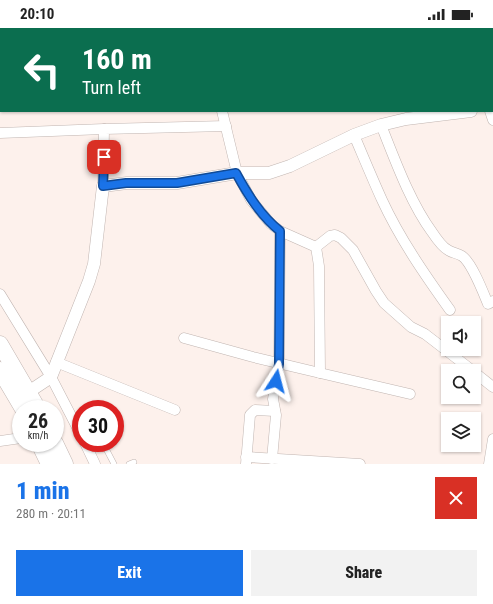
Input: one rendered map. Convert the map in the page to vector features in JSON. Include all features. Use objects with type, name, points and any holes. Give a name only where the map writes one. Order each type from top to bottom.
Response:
[{"type":"highway","points":[[0,344],[23,400]]},
{"type":"highway","points":[[0,370],[23,400]]},
{"type":"street","points":[[222,112],[236,173],[252,200],[271,224],[280,231],[316,247]]},
{"type":"street","points":[[103,186],[126,183],[177,183],[236,173],[260,174],[278,171],[354,135],[381,125],[406,119],[462,112]]},
{"type":"street","points":[[381,125],[404,181],[423,219],[448,250],[463,257],[480,285],[488,304],[493,301]]},
{"type":"street","points":[[0,133],[226,126]]},
{"type":"street","points":[[23,400],[51,377],[92,272],[103,186],[104,129]]},
{"type":"street","points":[[354,135],[382,201],[424,273],[450,310]]},
{"type":"street","points":[[272,459],[276,421],[273,399],[279,364],[280,231]]},
{"type":"street","points":[[316,247],[330,236],[335,235],[341,238],[353,250],[384,303],[411,327],[425,334],[463,364]]},
{"type":"street","points":[[316,247],[319,266],[320,373]]},
{"type":"street","points":[[0,294],[51,377],[72,418]]},
{"type":"street","points":[[184,338],[279,364],[410,394]]},
{"type":"street","points":[[56,362],[175,410]]},
{"type":"street","points":[[481,378],[493,387]]},
{"type":"street","points":[[275,411],[255,410],[250,415],[246,460],[272,459],[320,463],[360,464]]},
{"type":"street","points":[[0,441],[12,439]]},
{"type":"street","points":[[489,464],[493,439]]},
{"type":"street","points":[[89,452],[95,464]]},
{"type":"lane","points":[[108,452],[114,464]]},
{"type":"route","points":[[104,157],[103,186],[126,183],[177,183],[236,173],[252,200],[271,224],[280,231],[279,364],[276,381]]}]
